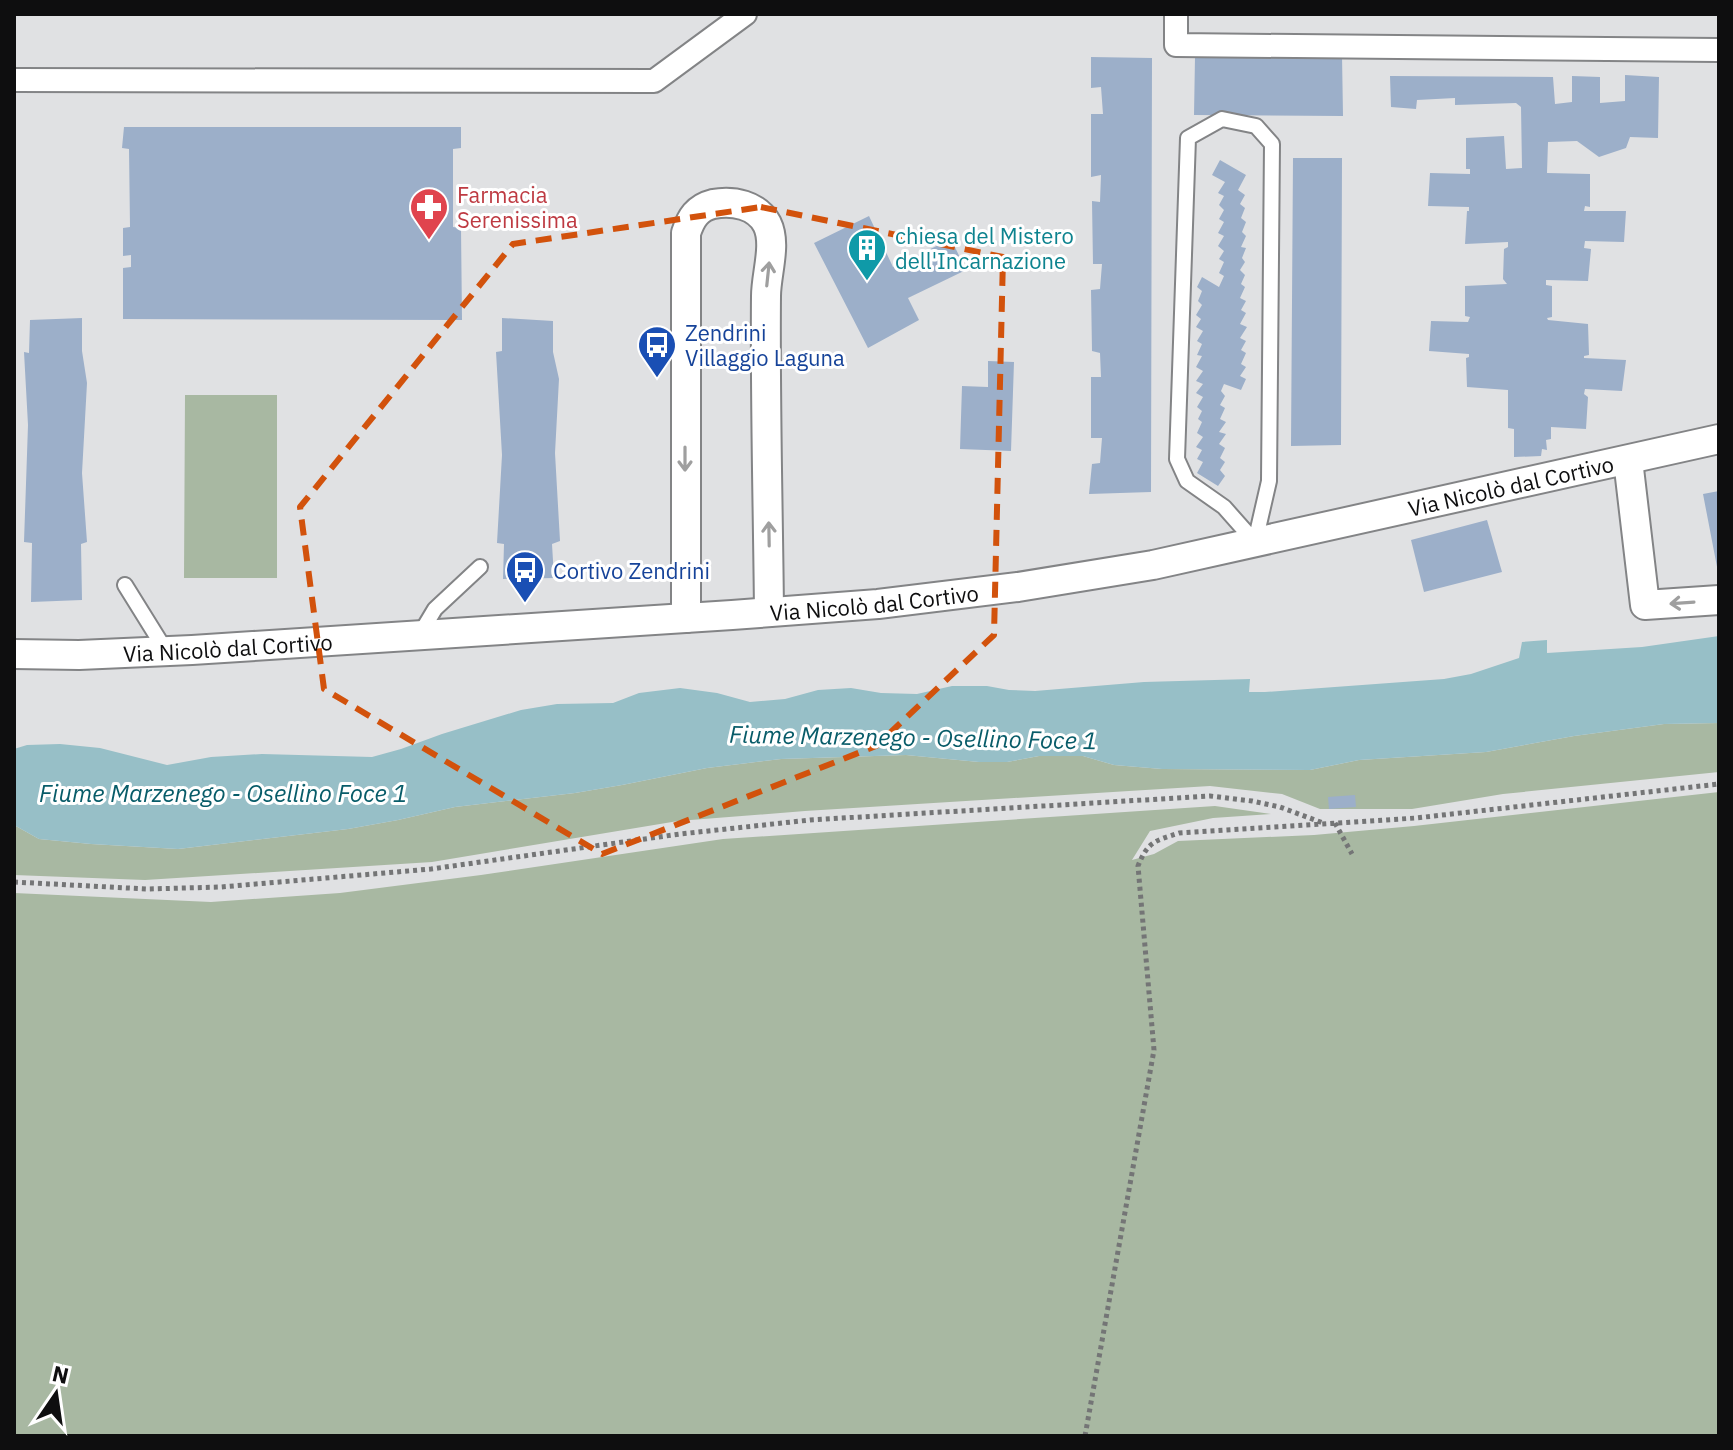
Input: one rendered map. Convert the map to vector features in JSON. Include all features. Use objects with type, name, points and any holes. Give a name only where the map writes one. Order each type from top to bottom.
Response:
[{"type":"street","points":[[14,80],[654,81],[745,14]]},
{"type":"street","points":[[1176,14],[1176,45],[1718,50]]},
{"type":"street","points":[[686,618],[686,233],[690,220],[699,210],[726,202],[744,205],[755,211],[765,221],[770,233],[766,291],[769,612]]},
{"type":"street","name":"Via Nicolò dal Cortivo","points":[[14,654],[166,651],[686,618],[878,604],[1018,587],[1153,565],[1719,439]]},
{"type":"street","points":[[1628,460],[1645,605],[1719,600]]},
{"type":"lane","points":[[1222,119],[1256,126],[1272,144],[1269,481],[1255,542],[1224,507],[1187,481],[1177,459],[1188,138],[1222,119]]},
{"type":"lane","points":[[420,634],[435,609],[480,567]]},
{"type":"lane","points":[[125,585],[166,651]]},
{"type":"path","points":[[1085,1436],[1154,1050],[1138,866],[1145,848],[1159,839],[1179,833],[1416,818],[1719,784]]},
{"type":"path","points":[[14,882],[147,889],[221,887],[431,869],[680,834],[810,820],[1210,796],[1280,807],[1323,823]]},
{"type":"path","points":[[1335,823],[1352,854]]},
{"type":"highlighted area","points":[[761,207],[1003,257],[994,635],[876,746],[602,854],[324,689],[300,507],[513,244]]},
{"type":"green space","points":[[185,395],[277,395],[277,578],[184,578]]},
{"type":"green space","points":[[1719,723],[1719,772],[1503,794],[1412,809],[1320,809],[1282,794],[1210,786],[678,821],[432,862],[145,880],[14,875],[14,825],[39,839],[178,849],[348,829],[455,807],[575,793],[707,768],[781,759],[906,755],[1007,762],[1039,756],[1083,756],[1114,765],[1162,769],[1310,770],[1359,760],[1486,752],[1664,724]]},
{"type":"green space","points":[[1719,792],[1719,1436],[14,1436],[14,893],[211,902],[340,893],[723,839],[1215,806],[1271,814],[1213,818],[1150,831],[1132,860],[1154,854],[1178,841],[1314,835],[1414,826]]},
{"type":"water","name":"Fiume Marzenego - Osellino Foce 1","points":[[1719,636],[1719,723],[1664,724],[1486,752],[1359,760],[1310,770],[1162,769],[1114,765],[1083,756],[1039,756],[1007,762],[906,755],[781,759],[707,768],[575,793],[455,807],[348,829],[178,849],[39,839],[14,825],[14,749],[27,745],[100,748],[167,765],[211,757],[262,754],[372,757],[521,710],[557,704],[613,703],[639,693],[680,688],[750,702],[785,699],[818,690],[851,688],[917,694],[952,686],[1035,691],[1144,682],[1250,679],[1249,692],[1265,692],[1444,679],[1471,674],[1519,658],[1522,642],[1547,640],[1547,653],[1642,647]]},
{"type":"building","points":[[1342,55],[1343,116],[1194,115],[1195,57]]},
{"type":"building","points":[[1091,57],[1152,58],[1151,492],[1089,494],[1092,464],[1100,463],[1102,438],[1091,438],[1091,377],[1101,377],[1100,353],[1092,351],[1091,290],[1100,289],[1102,264],[1093,264],[1092,201],[1100,202],[1101,175],[1091,177],[1091,114],[1103,114],[1101,87],[1091,88]]},
{"type":"building","points":[[1625,75],[1659,77],[1658,138],[1630,137],[1626,148],[1599,157],[1577,141],[1548,142],[1547,173],[1590,174],[1590,207],[1585,206],[1584,211],[1626,211],[1624,242],[1585,241],[1584,248],[1591,249],[1588,281],[1546,280],[1546,285],[1552,286],[1552,317],[1548,320],[1588,324],[1589,355],[1584,358],[1626,360],[1622,391],[1585,389],[1584,394],[1588,397],[1586,429],[1551,427],[1551,439],[1546,440],[1547,450],[1542,449],[1541,456],[1514,457],[1514,429],[1508,428],[1508,390],[1467,387],[1466,358],[1469,354],[1429,351],[1431,321],[1468,322],[1470,317],[1465,316],[1465,286],[1507,284],[1503,279],[1504,249],[1508,247],[1508,242],[1465,244],[1469,207],[1428,206],[1430,173],[1470,174],[1470,169],[1466,169],[1466,138],[1504,136],[1506,169],[1522,168],[1521,107],[1516,103],[1455,105],[1455,98],[1417,100],[1416,109],[1391,107],[1390,76],[1553,77],[1555,104],[1572,102],[1572,76],[1600,77],[1600,103],[1625,101]]},
{"type":"building","points":[[124,127],[461,127],[461,148],[453,149],[453,227],[461,228],[462,320],[123,319],[123,268],[131,267],[131,255],[123,256],[123,228],[130,227],[129,149],[122,148]]},
{"type":"building","points":[[1293,158],[1342,158],[1341,445],[1291,446]]},
{"type":"building","points":[[1220,160],[1246,175],[1238,190],[1245,195],[1240,204],[1245,208],[1241,218],[1246,222],[1242,232],[1246,236],[1241,247],[1246,248],[1242,258],[1245,262],[1240,270],[1245,275],[1241,284],[1245,287],[1240,298],[1246,301],[1241,310],[1246,313],[1240,324],[1247,327],[1240,338],[1246,341],[1241,350],[1246,353],[1241,364],[1246,367],[1240,376],[1246,379],[1241,390],[1224,384],[1221,391],[1225,396],[1220,405],[1225,408],[1220,419],[1226,422],[1219,432],[1226,434],[1219,444],[1225,448],[1220,458],[1225,462],[1220,470],[1225,476],[1218,486],[1197,473],[1203,462],[1197,459],[1202,450],[1196,447],[1203,437],[1197,433],[1202,422],[1198,419],[1202,411],[1197,407],[1203,397],[1196,393],[1203,384],[1196,381],[1203,371],[1196,367],[1202,356],[1197,355],[1202,344],[1197,341],[1203,331],[1196,327],[1201,319],[1196,315],[1202,305],[1198,301],[1202,291],[1197,287],[1202,277],[1219,287],[1224,276],[1219,273],[1224,262],[1219,259],[1224,251],[1218,246],[1224,236],[1218,233],[1224,222],[1219,219],[1224,210],[1219,205],[1224,196],[1218,193],[1225,182],[1212,175]]},
{"type":"building","name":"chiesa del Mistero dell'Incarnazione","points":[[869,216],[893,267],[951,239],[966,270],[908,298],[919,320],[868,348],[814,243]]},
{"type":"building","points":[[82,318],[82,351],[87,383],[82,473],[87,542],[81,544],[82,600],[31,602],[32,543],[24,542],[28,425],[24,352],[29,353],[30,320]]},
{"type":"building","points":[[502,318],[553,321],[553,352],[559,379],[555,453],[560,541],[552,544],[554,578],[503,579],[504,544],[497,543],[502,455],[496,352],[502,351]]},
{"type":"building","points":[[988,361],[1014,362],[1011,451],[960,449],[962,386],[988,387]]},
{"type":"building","points":[[1719,491],[1719,572],[1718,572],[1703,494]]},
{"type":"building","points":[[1487,520],[1502,572],[1424,592],[1411,540]]},
{"type":"building","points":[[1355,795],[1356,807],[1329,809],[1328,797]]},
{"type":"place","name":"Farmacia Serenissima","points":[[429,241]]},
{"type":"place","name":"chiesa del Mistero dell'Incarnazione","points":[[867,282]]},
{"type":"place","name":"Zendrini Villaggio Laguna","points":[[657,379]]},
{"type":"place","name":"Cortivo Zendrini","points":[[525,604]]}]
